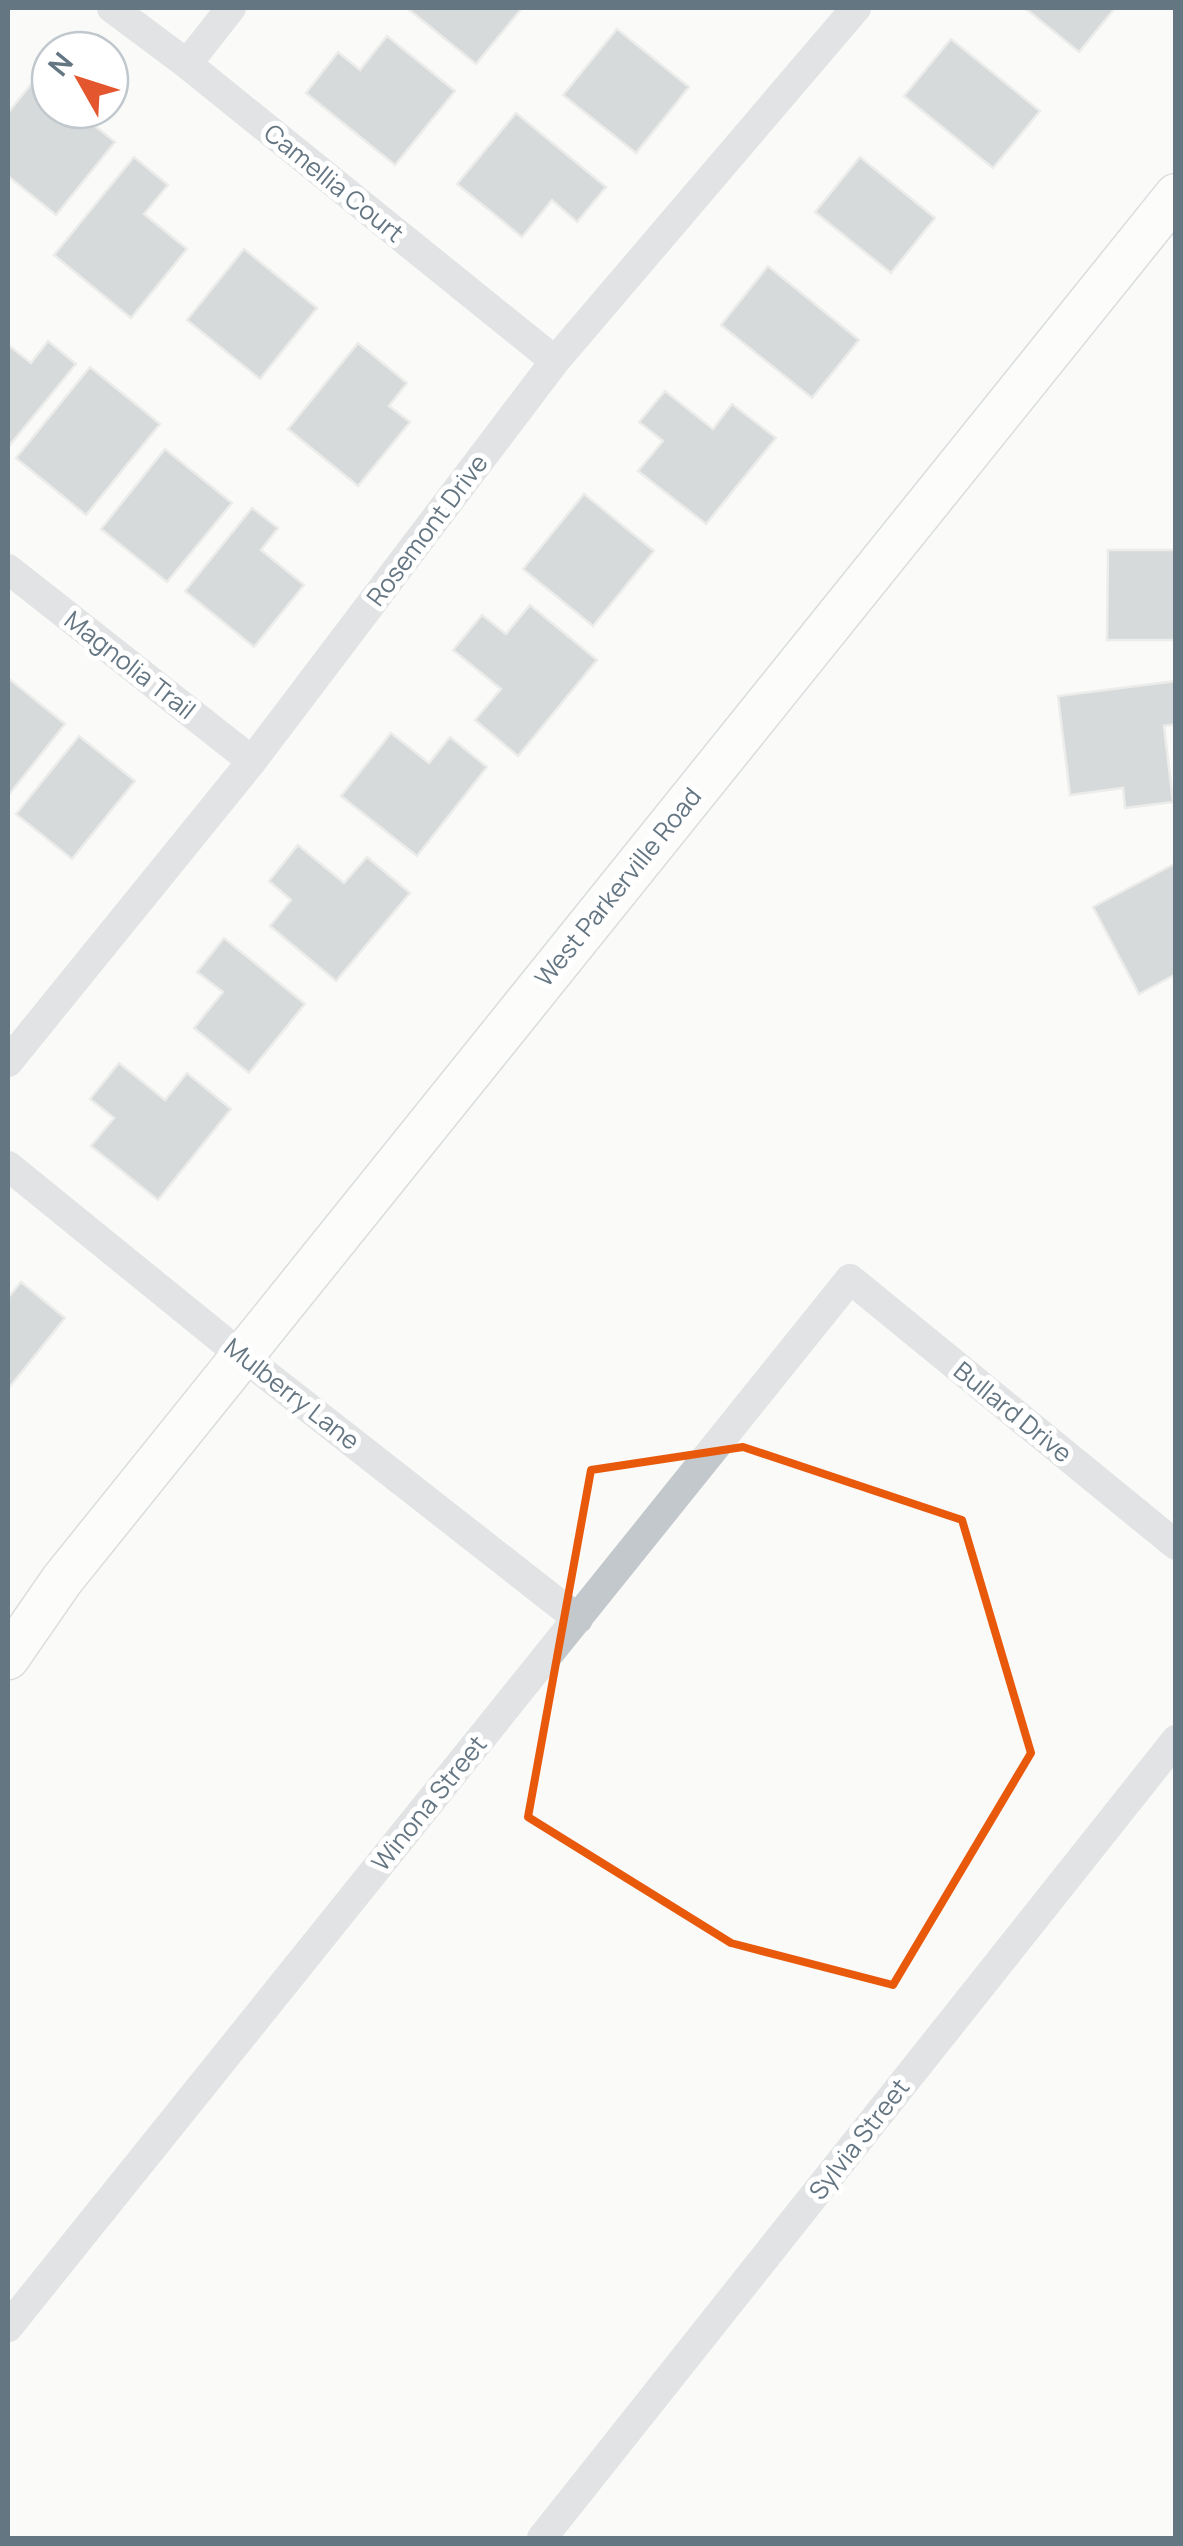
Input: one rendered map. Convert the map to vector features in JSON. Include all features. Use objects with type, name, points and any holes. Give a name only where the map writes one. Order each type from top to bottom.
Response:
[{"type":"main road","name":"West Parkerville Road","points":[[8,1658],[62,1580],[241,1355],[1176,195]]},
{"type":"main road","name":"West Parkerville Road","points":[[8,1636],[62,1580]]},
{"type":"street","name":"Camellia Court","points":[[112,8],[555,361]]},
{"type":"street","points":[[187,64],[231,8]]},
{"type":"street","name":"Rosemont Drive","points":[[8,1062],[252,762],[555,361],[856,8]]},
{"type":"street","name":"Magnolia Trail","points":[[8,569],[252,762]]},
{"type":"street","name":"Mulberry Lane","points":[[8,1166],[578,1619]]},
{"type":"street","name":"Bullard Drive","points":[[850,1279],[1176,1545]]},
{"type":"street","name":"Winona Street","points":[[8,2326],[850,1279]]},
{"type":"street","name":"Sylvia Street","points":[[542,2538],[1176,1740]]},
{"type":"highlighted area","points":[[743,1447],[962,1520],[1031,1753],[893,1985],[731,1943],[528,1817],[591,1470]]},
{"type":"building","points":[[407,8],[522,8],[476,64]]},
{"type":"building","points":[[1025,8],[1115,8],[1079,52]]},
{"type":"building","points":[[617,29],[689,87],[636,153],[563,95]]},
{"type":"building","points":[[387,36],[455,91],[395,165],[306,93],[338,52],[360,70]]},
{"type":"building","points":[[951,39],[1040,111],[993,168],[904,96]]},
{"type":"building","points":[[30,86],[30,130],[100,130],[115,142],[56,215],[8,176],[8,113]]},
{"type":"building","points":[[516,113],[606,187],[577,222],[552,200],[522,237],[457,184]]},
{"type":"building","points":[[134,157],[168,185],[144,214],[187,249],[131,318],[54,255]]},
{"type":"building","points":[[860,157],[935,218],[891,273],[815,212]]},
{"type":"building","points":[[244,249],[317,308],[260,379],[187,320]]},
{"type":"building","points":[[768,266],[859,340],[812,398],[721,325]]},
{"type":"building","points":[[48,341],[76,364],[9,446],[8,345],[31,363]]},
{"type":"building","points":[[358,343],[407,383],[389,406],[410,422],[358,486],[288,429]]},
{"type":"building","points":[[90,367],[160,424],[86,515],[16,458]]},
{"type":"building","points":[[665,391],[713,429],[732,404],[776,438],[706,524],[638,471],[663,441],[639,422]]},
{"type":"building","points":[[165,449],[232,503],[167,582],[101,529]]},
{"type":"building","points":[[584,494],[654,551],[593,626],[523,569]]},
{"type":"building","points":[[252,508],[278,528],[261,550],[304,585],[254,647],[185,591]]},
{"type":"building","points":[[1108,550],[1176,550],[1176,640],[1107,640]]},
{"type":"building","points":[[530,605],[597,660],[518,756],[475,720],[501,689],[453,650],[482,615],[506,634]]},
{"type":"building","points":[[8,678],[65,724],[8,796]]},
{"type":"building","points":[[1176,681],[1176,724],[1164,726],[1173,802],[1125,808],[1123,788],[1070,795],[1058,696]]},
{"type":"building","points":[[391,733],[429,763],[450,737],[487,767],[417,856],[341,796]]},
{"type":"building","points":[[79,736],[135,781],[72,859],[16,814]]},
{"type":"building","points":[[298,845],[344,883],[367,857],[410,893],[336,981],[270,926],[291,900],[269,881]]},
{"type":"building","points":[[1176,863],[1176,974],[1139,994],[1093,907]]},
{"type":"building","points":[[224,938],[305,1004],[249,1073],[194,1028],[223,992],[197,972]]},
{"type":"building","points":[[119,1063],[165,1100],[187,1073],[231,1109],[158,1200],[91,1146],[114,1118],[90,1099]]},
{"type":"building","points":[[21,1282],[65,1318],[8,1389],[8,1298]]}]
